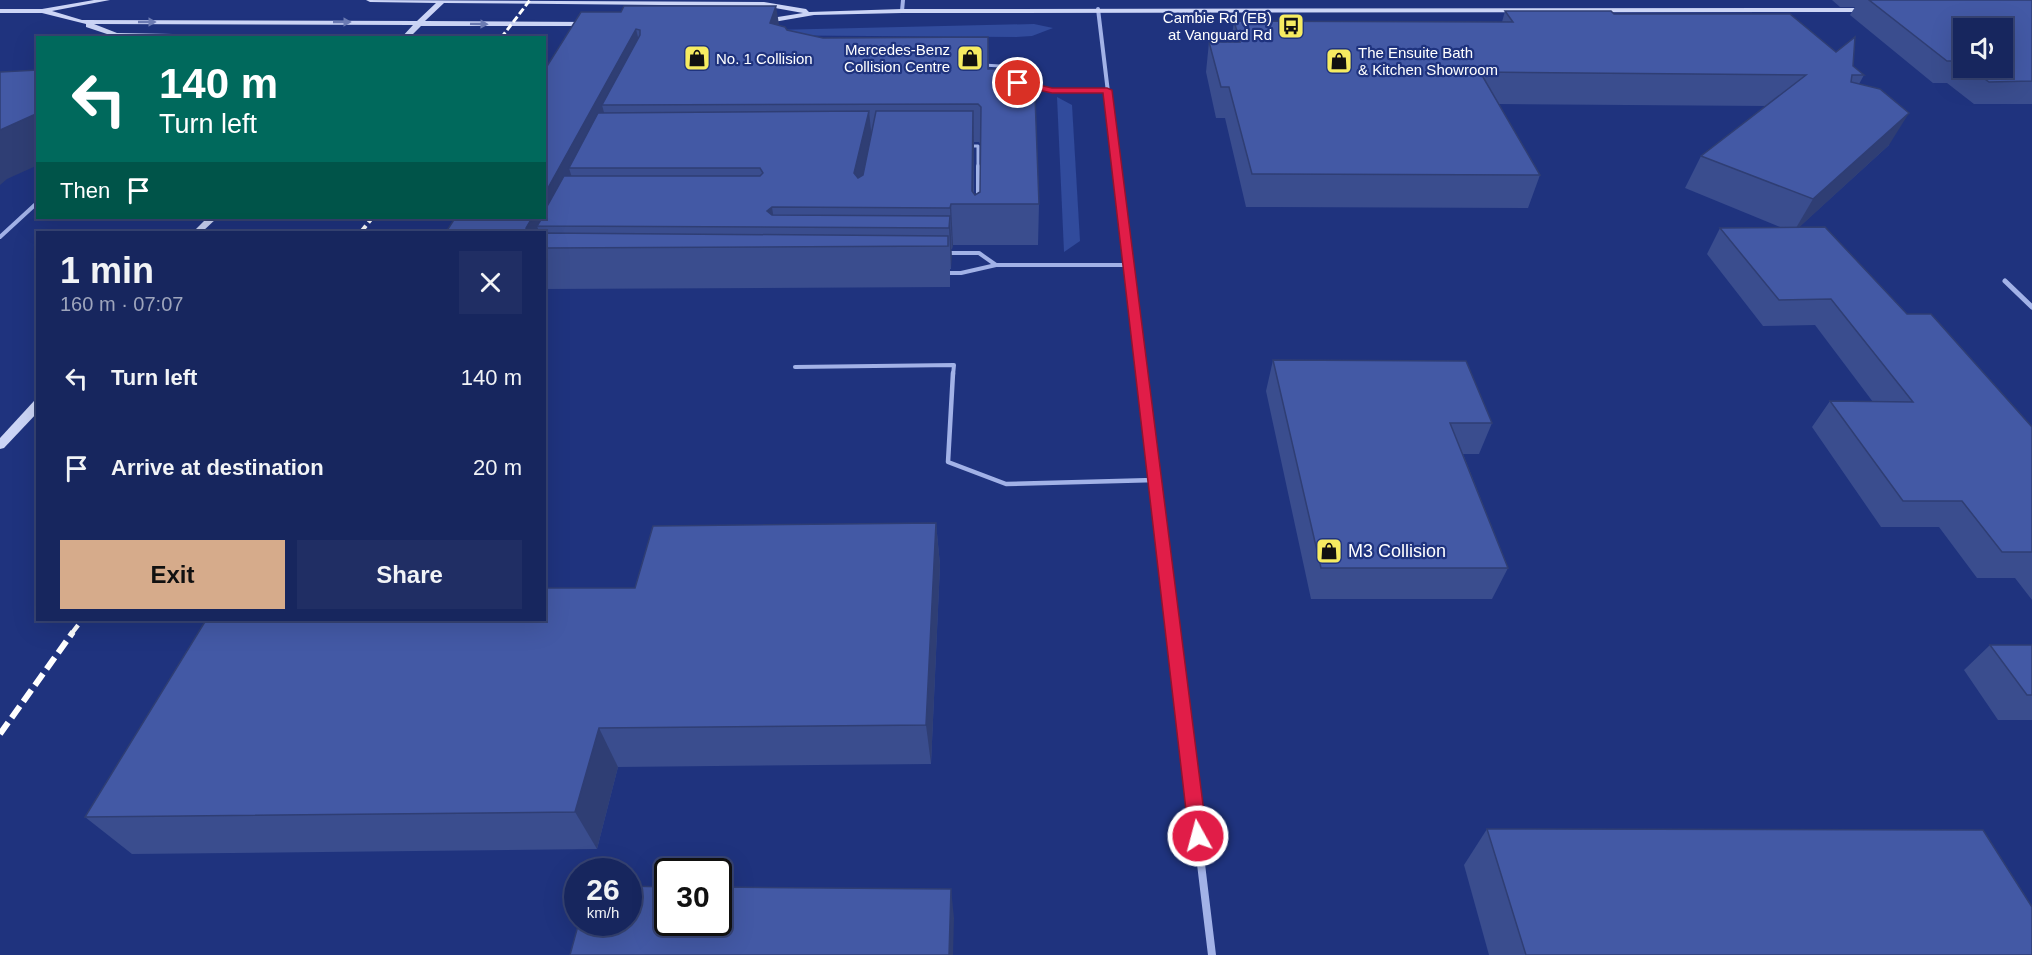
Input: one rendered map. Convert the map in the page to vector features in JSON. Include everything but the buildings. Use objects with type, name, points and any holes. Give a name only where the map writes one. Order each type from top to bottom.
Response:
[{"type":"main road","points":[[0,11],[42,11],[106,0]]},
{"type":"main road","points":[[370,0],[764,3],[814,13]]},
{"type":"main road","points":[[406,36],[443,1]]},
{"type":"main road","points":[[752,24],[814,13],[902,11],[1874,10]]},
{"type":"main road","points":[[42,11],[82,22],[116,35],[174,36]]},
{"type":"main road","points":[[82,22],[603,24]]},
{"type":"main road","points":[[198,231],[211,219]]},
{"type":"main road","points":[[0,444],[36,406]]},
{"type":"street","points":[[902,11],[903,0]]},
{"type":"street","points":[[1098,9],[1212,955]]},
{"type":"street","points":[[2005,281],[2032,307]]},
{"type":"lane","points":[[977,65],[1000,66],[1012,77]]},
{"type":"lane","points":[[1029,85],[1052,90],[1107,90]]},
{"type":"lane","points":[[967,146],[978,146],[978,199]]},
{"type":"lane","points":[[0,237],[36,204]]},
{"type":"lane","points":[[944,253],[979,253],[996,265]]},
{"type":"lane","points":[[939,273],[961,273],[996,265],[1129,266]]},
{"type":"lane","points":[[795,367],[954,364],[948,462],[1006,484],[1155,480]]},
{"type":"shaded area","points":[[1034,24],[1053,28],[1032,36],[1016,37],[594,34]]},
{"type":"shaded area","points":[[1057,97],[1072,105],[1080,241],[1064,252]]},
{"type":"railway","points":[[503,36],[530,0]]},
{"type":"railway","points":[[362,231],[371,219]]},
{"type":"railway","points":[[72,633],[81,621]]},
{"type":"railway","points":[[0,734],[73,632]]},
{"type":"place","name":"Cambie Rd (EB) at Vanguard Rd","points":[[1291,26]]},
{"type":"place","name":"No. 1 Collision","points":[[697,58]]},
{"type":"place","name":"Mercedes-Benz Collision Centre","points":[[970,58]]},
{"type":"place","name":"The Ensuite Bath & Kitchen Showroom","points":[[1339,61]]},
{"type":"place","name":"M3 Collision","points":[[1329,551]]},
{"type":"route","points":[[1018,83],[1052,90],[1107,90],[1198,836]]}]
